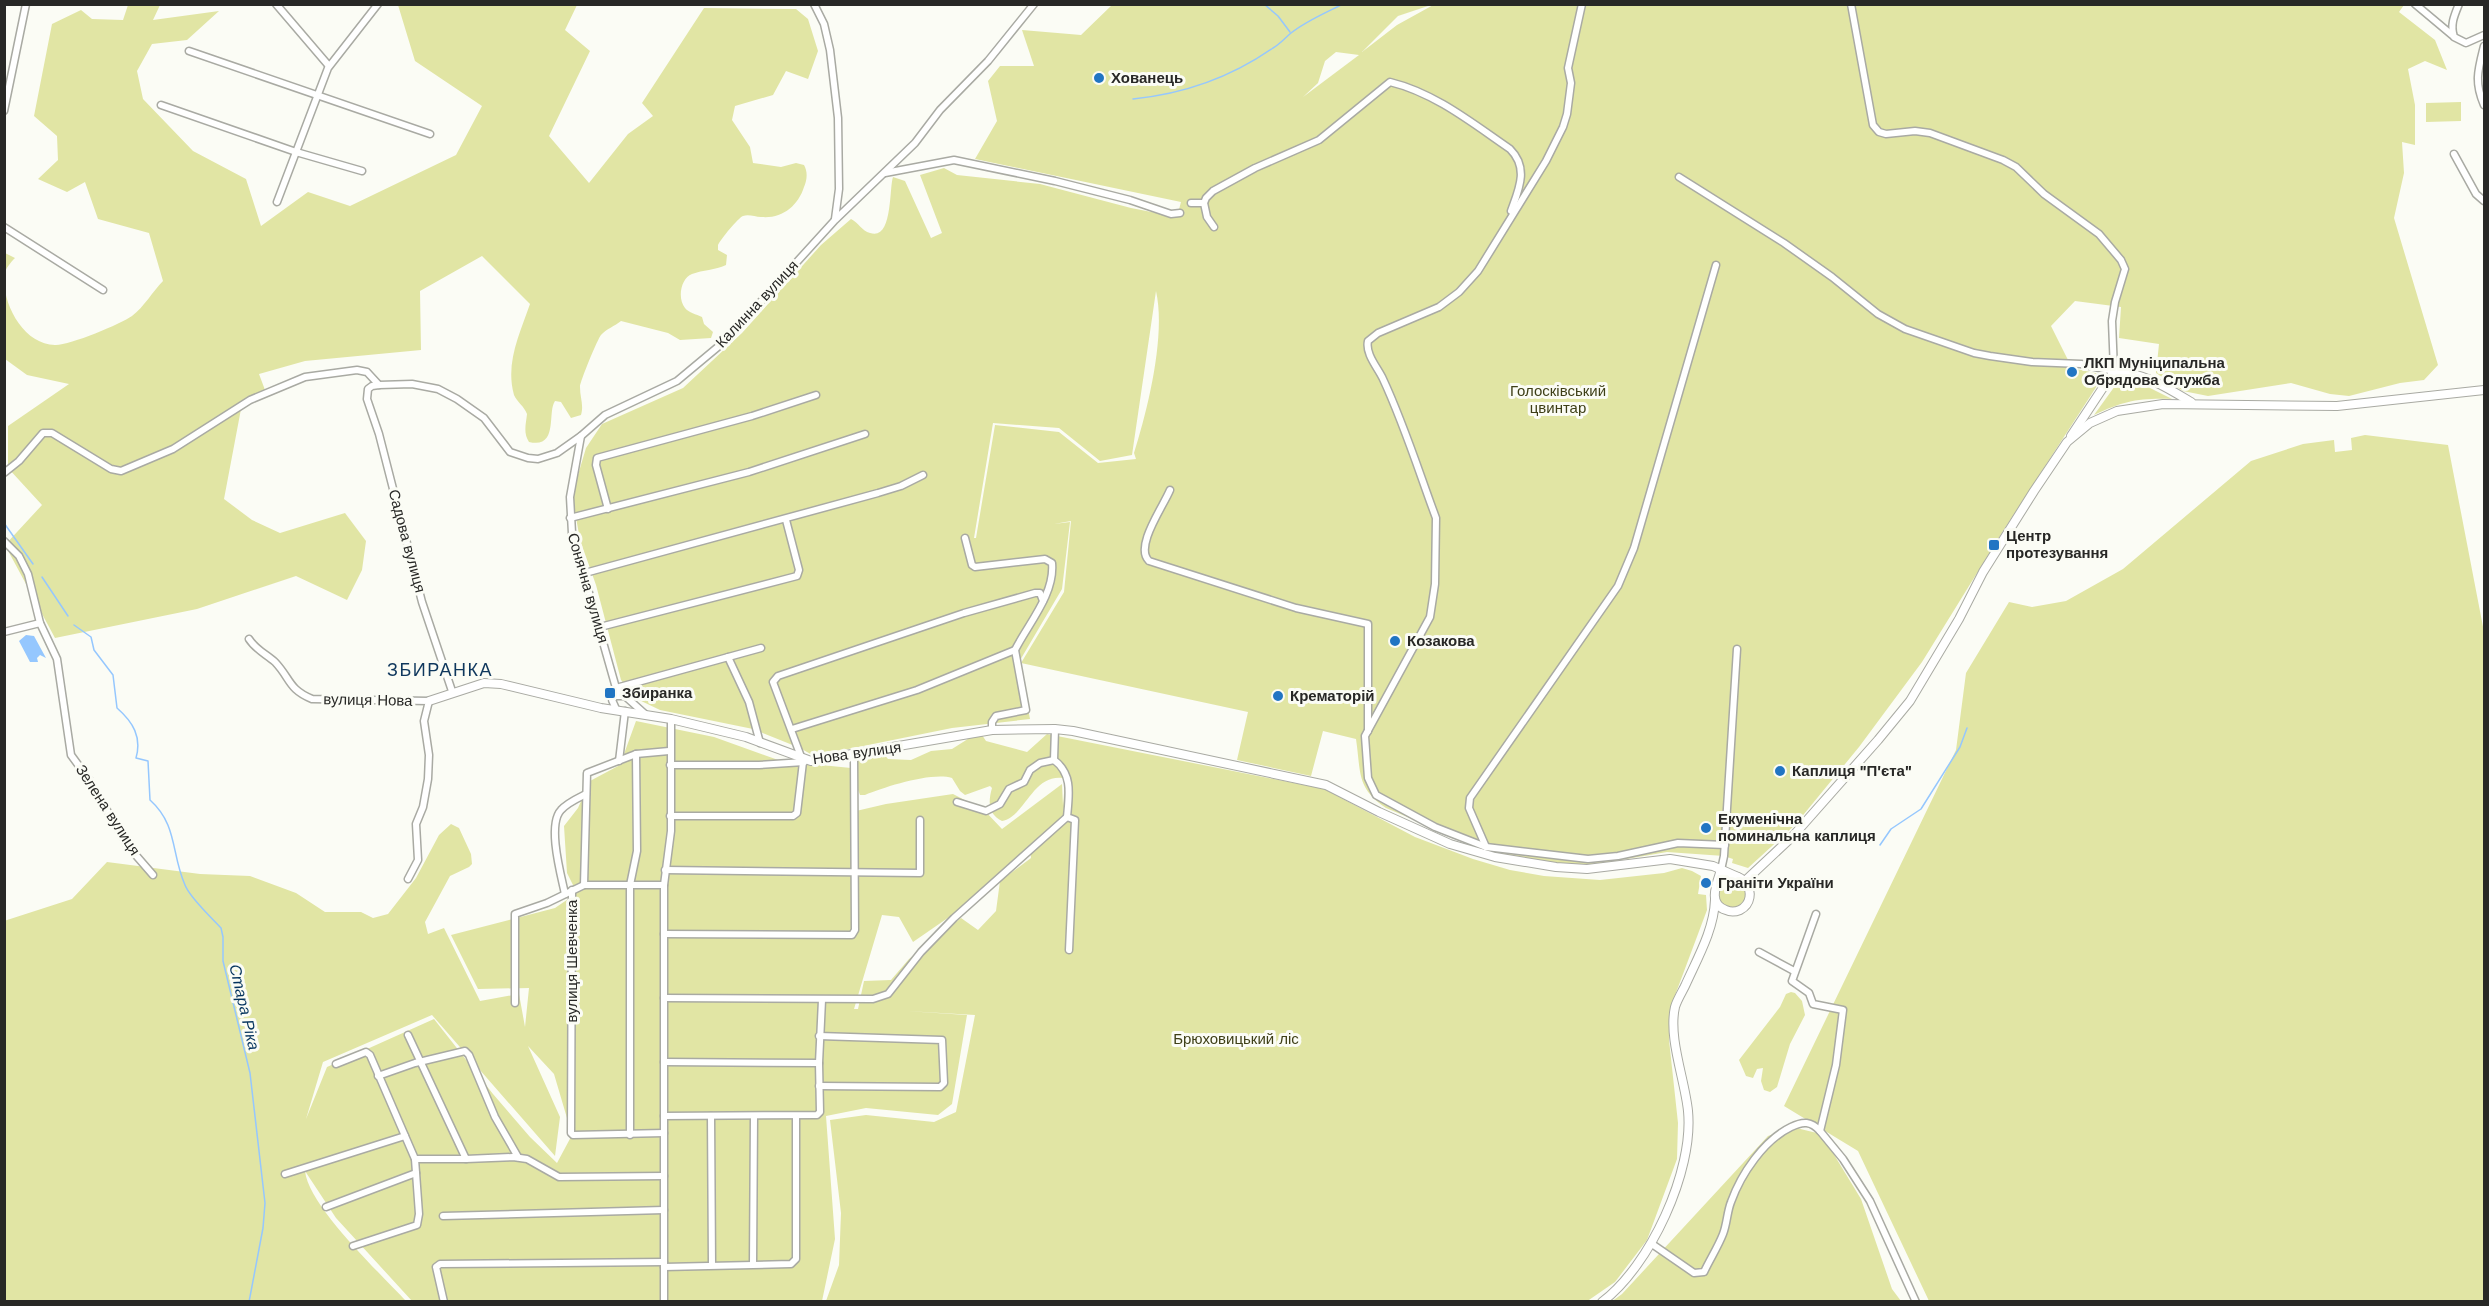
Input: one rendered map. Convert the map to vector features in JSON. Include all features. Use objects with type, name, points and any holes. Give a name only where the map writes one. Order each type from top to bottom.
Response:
[{"type":"street","points":[[4,111],[26,4]]},
{"type":"street","points":[[276,4],[330,66]]},
{"type":"street","points":[[277,202],[317,94],[330,66],[378,4]]},
{"type":"street","points":[[814,4],[824,24],[830,50],[838,118],[839,189],[835,220]]},
{"type":"street","name":"Калинна вулиця","points":[[581,436],[605,415],[677,381],[725,341],[835,220],[915,143],[940,110],[988,61],[1034,4]]},
{"type":"street","points":[[1582,4],[1568,68],[1571,82],[1563,127],[1546,161],[1478,271],[1459,292],[1439,307],[1372,336],[1368,341],[1368,351],[1383,379],[1436,518],[1435,584],[1430,617],[1368,731],[1365,742],[1368,778],[1377,795],[1435,827],[1486,847],[1588,859],[1618,856],[1677,843],[1725,845]]},
{"type":"street","points":[[1741,879],[1793,836],[1878,741],[1910,701],[1959,619],[1983,572],[2114,371],[2112,321],[2125,269],[2121,260],[2092,228],[2044,194],[2016,167],[1930,133],[1915,131],[1886,134],[1879,132],[1873,125],[1851,4]]},
{"type":"street","points":[[2415,4],[2454,37],[2466,43],[2484,35]]},
{"type":"street","points":[[2454,37],[2451,29],[2459,4]]},
{"type":"street","points":[[2484,46],[2477,79],[2478,91],[2484,105]]},
{"type":"street","points":[[189,51],[430,134]]},
{"type":"street","points":[[1214,227],[1207,217],[1204,203],[1213,191],[1255,168],[1319,140],[1389,82],[1421,92],[1437,100],[1517,156],[1521,163],[1520,188],[1506,226]]},
{"type":"street","points":[[161,105],[296,152],[362,171]]},
{"type":"street","points":[[2454,154],[2476,194],[2484,201]]},
{"type":"street","points":[[884,173],[954,160],[1055,181],[1130,200],[1171,214],[1180,213]]},
{"type":"street","points":[[1679,177],[1784,243],[1878,314],[1905,329],[1982,355],[2032,362],[2081,364],[2132,373],[2151,379],[2193,403]]},
{"type":"street","points":[[1191,203],[1204,203]]},
{"type":"street","points":[[4,227],[103,290]]},
{"type":"street","points":[[1486,847],[1469,808],[1470,798],[1618,586],[1634,548],[1716,265]]},
{"type":"street","points":[[4,473],[19,461],[40,435],[48,432],[111,470],[121,471],[173,449],[250,400],[305,377],[357,370],[367,372],[379,385],[412,384],[438,390],[457,399],[484,418],[510,452],[528,458],[538,459],[557,453],[581,436]]},
{"type":"street","name":"Садова вулиця","points":[[379,385],[368,389],[367,399],[379,434],[422,602],[452,691]]},
{"type":"street","points":[[2067,442],[2090,423],[2117,411],[2136,406],[2193,403],[2337,406],[2484,390]]},
{"type":"street","points":[[608,509],[596,465],[597,458],[752,416],[816,395]]},
{"type":"street","points":[[570,518],[748,472],[865,434]]},
{"type":"street","name":"Сонячна вулиця","points":[[581,436],[570,497],[572,533],[616,688],[622,696]]},
{"type":"street","points":[[585,573],[786,520],[901,486],[923,475]]},
{"type":"street","points":[[1170,490],[1145,539],[1144,553],[1149,561],[1296,608],[1368,624],[1368,731]]},
{"type":"street","points":[[600,627],[797,576],[800,570],[786,520]]},
{"type":"street","points":[[792,729],[917,690],[1015,650],[1043,601],[1052,568],[1050,560],[1018,561],[975,567],[972,565],[965,538]]},
{"type":"street","name":"Зелена вулиця","points":[[4,541],[19,556],[28,574],[40,623],[57,659],[71,755],[90,781],[127,845],[153,875]]},
{"type":"street","points":[[670,816],[792,816],[797,813],[805,761],[773,682],[778,676],[964,613],[1040,593],[1043,601]]},
{"type":"street","points":[[4,632],[40,623]]},
{"type":"street","name":"вулиця Нова","points":[[249,639],[260,652],[274,662],[296,693],[312,699],[429,700],[452,691],[484,683],[501,684],[604,708],[619,706]]},
{"type":"street","points":[[669,751],[636,753],[619,761],[619,706],[616,688],[761,648]]},
{"type":"street","points":[[1602,1302],[1618,1290],[1652,1244],[1681,1175],[1687,1144],[1688,1113],[1676,1042],[1675,1007],[1714,914],[1716,884],[1725,845],[1737,649]]},
{"type":"street","points":[[992,730],[992,722],[996,716],[1026,710],[1015,650]]},
{"type":"street","points":[[729,657],[749,702],[760,743]]},
{"type":"street","points":[[619,706],[622,696]]},
{"type":"street","name":"Нова вулиця","points":[[622,696],[645,714]]},
{"type":"street","points":[[408,879],[418,860],[416,824],[423,807],[428,779],[429,755],[424,721],[429,700]]},
{"type":"street","points":[[619,706],[631,708],[631,703]]},
{"type":"street","name":"Нова вулиця","points":[[619,706],[746,737],[805,761],[854,756],[992,730],[1073,731],[1326,786],[1450,844],[1495,858],[1557,867],[1587,868],[1670,859],[1713,866],[1741,879]]},
{"type":"street","points":[[664,1302],[664,885],[670,816],[671,719]]},
{"type":"street","points":[[1054,760],[1055,729]]},
{"type":"street","points":[[636,753],[637,851],[630,885],[630,1135],[664,1133]]},
{"type":"street","points":[[664,934],[852,935],[855,930],[854,756]]},
{"type":"street","points":[[957,802],[986,811],[1000,804],[1010,789],[1024,782],[1030,771],[1040,763],[1054,760]]},
{"type":"street","points":[[664,998],[873,999],[888,994],[921,952],[954,918],[1067,817],[1069,789],[1064,768],[1054,760]]},
{"type":"street","name":"вулиця Шевченка","points":[[619,761],[587,773],[584,885],[572,891],[571,1133],[573,1135],[630,1135]]},
{"type":"street","points":[[670,765],[805,761]]},
{"type":"street","points":[[565,894],[558,852],[556,821],[560,810],[586,794]]},
{"type":"street","points":[[1067,817],[1075,820],[1070,950]]},
{"type":"street","points":[[665,870],[920,873],[920,820]]},
{"type":"street","points":[[1710,927],[1718,918],[1745,906],[1748,901],[1749,890],[1741,879],[1726,877],[1716,884]]},
{"type":"street","points":[[584,885],[664,885]]},
{"type":"street","points":[[515,1003],[515,914],[572,891]]},
{"type":"street","points":[[1715,900],[1723,909],[1734,912]]},
{"type":"street","points":[[1816,914],[1792,981],[1809,993],[1813,1004],[1843,1010],[1836,1065],[1820,1131]]},
{"type":"street","points":[[1759,952],[1794,972]]},
{"type":"street","points":[[664,1116],[817,1115],[820,1112],[819,1035],[822,999]]},
{"type":"street","points":[[408,1035],[466,1159]]},
{"type":"street","points":[[819,1035],[940,1040],[944,1044],[944,1083],[940,1087],[819,1086]]},
{"type":"street","points":[[378,1076],[420,1061],[465,1051],[469,1055],[495,1116],[518,1157]]},
{"type":"street","points":[[336,1064],[366,1052],[370,1055],[415,1158],[419,1214],[417,1225],[353,1246]]},
{"type":"street","points":[[664,1062],[819,1064]]},
{"type":"street","points":[[711,1116],[712,1265]]},
{"type":"street","points":[[753,1264],[754,1116]]},
{"type":"street","points":[[444,1302],[436,1267],[440,1264],[791,1263],[796,1259],[796,1116]]},
{"type":"street","points":[[1652,1244],[1694,1273],[1704,1272],[1723,1234],[1731,1203],[1739,1185],[1769,1142],[1786,1130],[1807,1122],[1814,1124],[1820,1131],[1843,1160],[1870,1201],[1917,1302]]},
{"type":"street","points":[[285,1174],[405,1136]]},
{"type":"street","points":[[415,1158],[518,1157],[527,1159],[559,1177],[664,1176]]},
{"type":"street","points":[[326,1207],[416,1173]]},
{"type":"street","points":[[443,1216],[664,1210]]},
{"type":"green space","name":"Голосківський цвинтар","points":[[1435,4],[2404,5],[2399,12],[2435,40],[2447,70],[2425,61],[2408,69],[2415,105],[2415,145],[2402,142],[2404,173],[2394,218],[2438,365],[2424,380],[2400,383],[2349,396],[2330,394],[2291,383],[2208,396],[2183,391],[2156,373],[2159,344],[2119,338],[2121,307],[2075,301],[2051,326],[2072,368],[2104,375],[1922,662],[1859,747],[1795,825],[1748,868],[1732,863],[1733,859],[1724,856],[1667,852],[1586,866],[1565,865],[1493,853],[1386,808],[1376,801],[1369,793],[1362,778],[1356,739],[1323,731],[1311,776],[1237,760],[1248,712],[1021,663],[1064,592],[1071,521],[1054,524],[1070,522],[1062,589],[1019,662],[1030,719],[952,728],[814,756],[753,729],[660,710],[637,699],[621,680],[596,585],[580,540],[572,495],[586,448],[602,424],[683,388],[742,333],[821,245],[851,219],[870,233],[877,233],[883,229],[889,212],[893,177],[905,181],[931,238],[942,233],[920,175],[944,168],[957,175],[1040,184],[1131,208],[1177,217],[1181,202],[975,159],[997,121],[988,81],[1000,66],[1034,66],[1022,30],[1081,35],[1112,5],[1431,5],[1398,16],[1362,52],[1397,25]],"holes":[[[1336,52],[1359,55],[1303,97],[1318,83],[1325,61]],[[1156,291],[1159,329],[1157,350],[1150,394],[1134,453],[1136,459],[1098,463],[1059,432],[995,425],[976,538],[974,538],[993,423],[1059,428],[1100,461],[1132,455]]]},
{"type":"green space","points":[[128,5],[160,5],[153,20],[219,11],[187,40],[152,44],[137,71],[143,99],[193,151],[246,179],[261,226],[308,192],[350,206],[456,155],[482,106],[415,61],[398,5],[577,5],[565,30],[590,51],[549,136],[589,183],[628,134],[653,116],[642,103],[704,8],[796,9],[808,19],[818,51],[808,79],[786,71],[773,95],[735,106],[732,120],[750,147],[753,163],[781,167],[796,163],[804,165],[807,173],[805,184],[798,200],[788,210],[769,217],[743,216],[730,229],[718,245],[718,250],[727,255],[726,265],[692,274],[685,280],[681,289],[683,304],[688,311],[702,317],[704,324],[713,332],[711,338],[680,340],[668,333],[621,321],[601,335],[593,352],[580,384],[581,415],[571,418],[561,402],[555,401],[550,428],[545,440],[538,443],[529,442],[525,432],[527,414],[514,395],[511,371],[518,337],[530,304],[482,256],[420,291],[421,350],[305,361],[259,374],[265,390],[241,409],[224,499],[252,520],[280,533],[345,513],[366,541],[362,570],[347,600],[296,576],[197,609],[55,638],[5,545],[42,505],[8,468],[8,426],[69,384],[27,375],[5,359],[5,288],[10,308],[24,330],[43,343],[55,345],[82,338],[126,320],[140,308],[163,281],[149,233],[98,219],[85,182],[67,192],[38,179],[58,160],[57,136],[34,116],[52,24],[81,10],[92,19],[123,20]]},
{"type":"green space","points":[[2461,102],[2461,121],[2426,122],[2426,103]]},
{"type":"green space","points":[[5,253],[15,258],[5,273]]},
{"type":"green space","points":[[2120,379],[2134,380],[2172,399],[2132,401],[2094,415]]},
{"type":"green space","points":[[2365,435],[2448,445],[2484,632],[2484,1301],[1929,1301],[1858,1151],[1784,1106],[1956,750],[1966,673],[2009,602],[2032,607],[2066,601],[2123,569],[2251,461],[2303,444],[2334,440],[2335,452],[2352,450],[2351,438]]},
{"type":"green space","name":"Брюховицький ліс","points":[[636,721],[714,737],[781,761],[851,768],[856,811],[953,794],[984,810],[1002,829],[1062,784],[1063,806],[1065,781],[1062,778],[1043,783],[1017,812],[1002,821],[992,811],[990,798],[992,788],[990,786],[965,795],[952,778],[921,779],[860,795],[857,787],[856,762],[865,755],[875,753],[883,753],[888,759],[911,760],[931,751],[952,749],[971,737],[982,735],[986,741],[1027,752],[1047,734],[1324,789],[1415,837],[1510,870],[1544,876],[1600,880],[1664,873],[1682,868],[1692,871],[1701,876],[1698,894],[1706,895],[1707,910],[1671,1006],[1669,1040],[1678,1123],[1677,1159],[1647,1240],[1615,1282],[1586,1302],[826,1301],[839,1265],[841,1213],[830,1120],[866,1115],[934,1122],[956,1112],[975,1015],[906,1011],[967,1015],[952,1104],[938,1115],[866,1108],[826,1116],[835,1239],[822,1301],[412,1301],[336,1218],[305,1171],[309,1186],[332,1221],[406,1301],[5,1301],[4,921],[72,899],[107,862],[200,874],[250,876],[296,893],[325,912],[361,912],[373,918],[388,914],[416,878],[439,835],[451,824],[459,828],[471,854],[472,864],[450,876],[425,922],[428,934],[444,928],[480,1001],[519,994],[525,1027],[529,988],[478,989],[451,935],[555,908],[577,893],[567,873],[564,826],[578,808],[590,781],[620,765]],"holes":[[[1030,847],[1031,858],[1000,881],[996,911],[978,930],[961,918],[909,959],[891,980],[864,981],[858,1009],[854,1009],[882,915],[899,917],[913,942],[968,904]],[[432,1015],[555,1156],[560,1117],[528,1046],[554,1074],[572,1135],[557,1163],[530,1137],[493,1094],[434,1019],[327,1067],[306,1119],[323,1062]]]},
{"type":"green space","points":[[1738,877],[1750,895],[1740,910],[1723,909],[1714,890],[1717,884]]},
{"type":"green space","points":[[1791,992],[1802,1001],[1805,1015],[1790,1044],[1777,1087],[1770,1092],[1764,1090],[1761,1081],[1763,1068],[1757,1069],[1753,1078],[1746,1076],[1739,1060],[1780,1007],[1786,994]]},
{"type":"green space","points":[[1792,1127],[1817,1133],[1830,1148],[1861,1199],[1892,1289],[1901,1301],[1611,1302],[1622,1294],[1768,1136]]},
{"type":"water","points":[[26,635],[34,636],[46,658],[40,655],[37,658],[38,662],[30,662],[19,641]]},
{"type":"waterway","points":[[1264,4],[1278,16],[1290,32]]},
{"type":"waterway","points":[[1133,99],[1188,89],[1223,76],[1257,59],[1303,25],[1343,4]]},
{"type":"waterway","name":"Стара Ріка","points":[[4,523],[33,564]]},
{"type":"waterway","name":"Стара Ріка","points":[[42,577],[68,616]]},
{"type":"waterway","name":"Стара Ріка","points":[[74,625],[91,637],[94,650],[113,675],[117,708],[135,730],[138,743],[136,758],[148,761],[150,800],[159,810],[170,830],[185,885],[196,901],[221,928],[223,961],[250,1073],[265,1203],[263,1228],[249,1302]]},
{"type":"waterway","points":[[1880,845],[1891,829],[1921,809],[1960,747],[1967,728]]},
{"type":"place","name":"Хованець","points":[[1099,78]]},
{"type":"place","name":"ЛКП Муніципальна Обрядова Служба","points":[[2072,372]]},
{"type":"place","name":"Центр протезування","points":[[1994,545]]},
{"type":"place","name":"Козакова","points":[[1395,641]]},
{"type":"place","name":"Збиранка","points":[[610,693]]},
{"type":"place","name":"Крематорій","points":[[1278,696]]},
{"type":"place","name":"Каплиця \"П'єта\"","points":[[1780,771]]},
{"type":"place","name":"Екуменічна поминальна каплиця","points":[[1706,828]]},
{"type":"place","name":"Граніти України","points":[[1706,883]]},
{"type":"district","name":"ЗБИРАНКА","points":[[440,670]]}]
